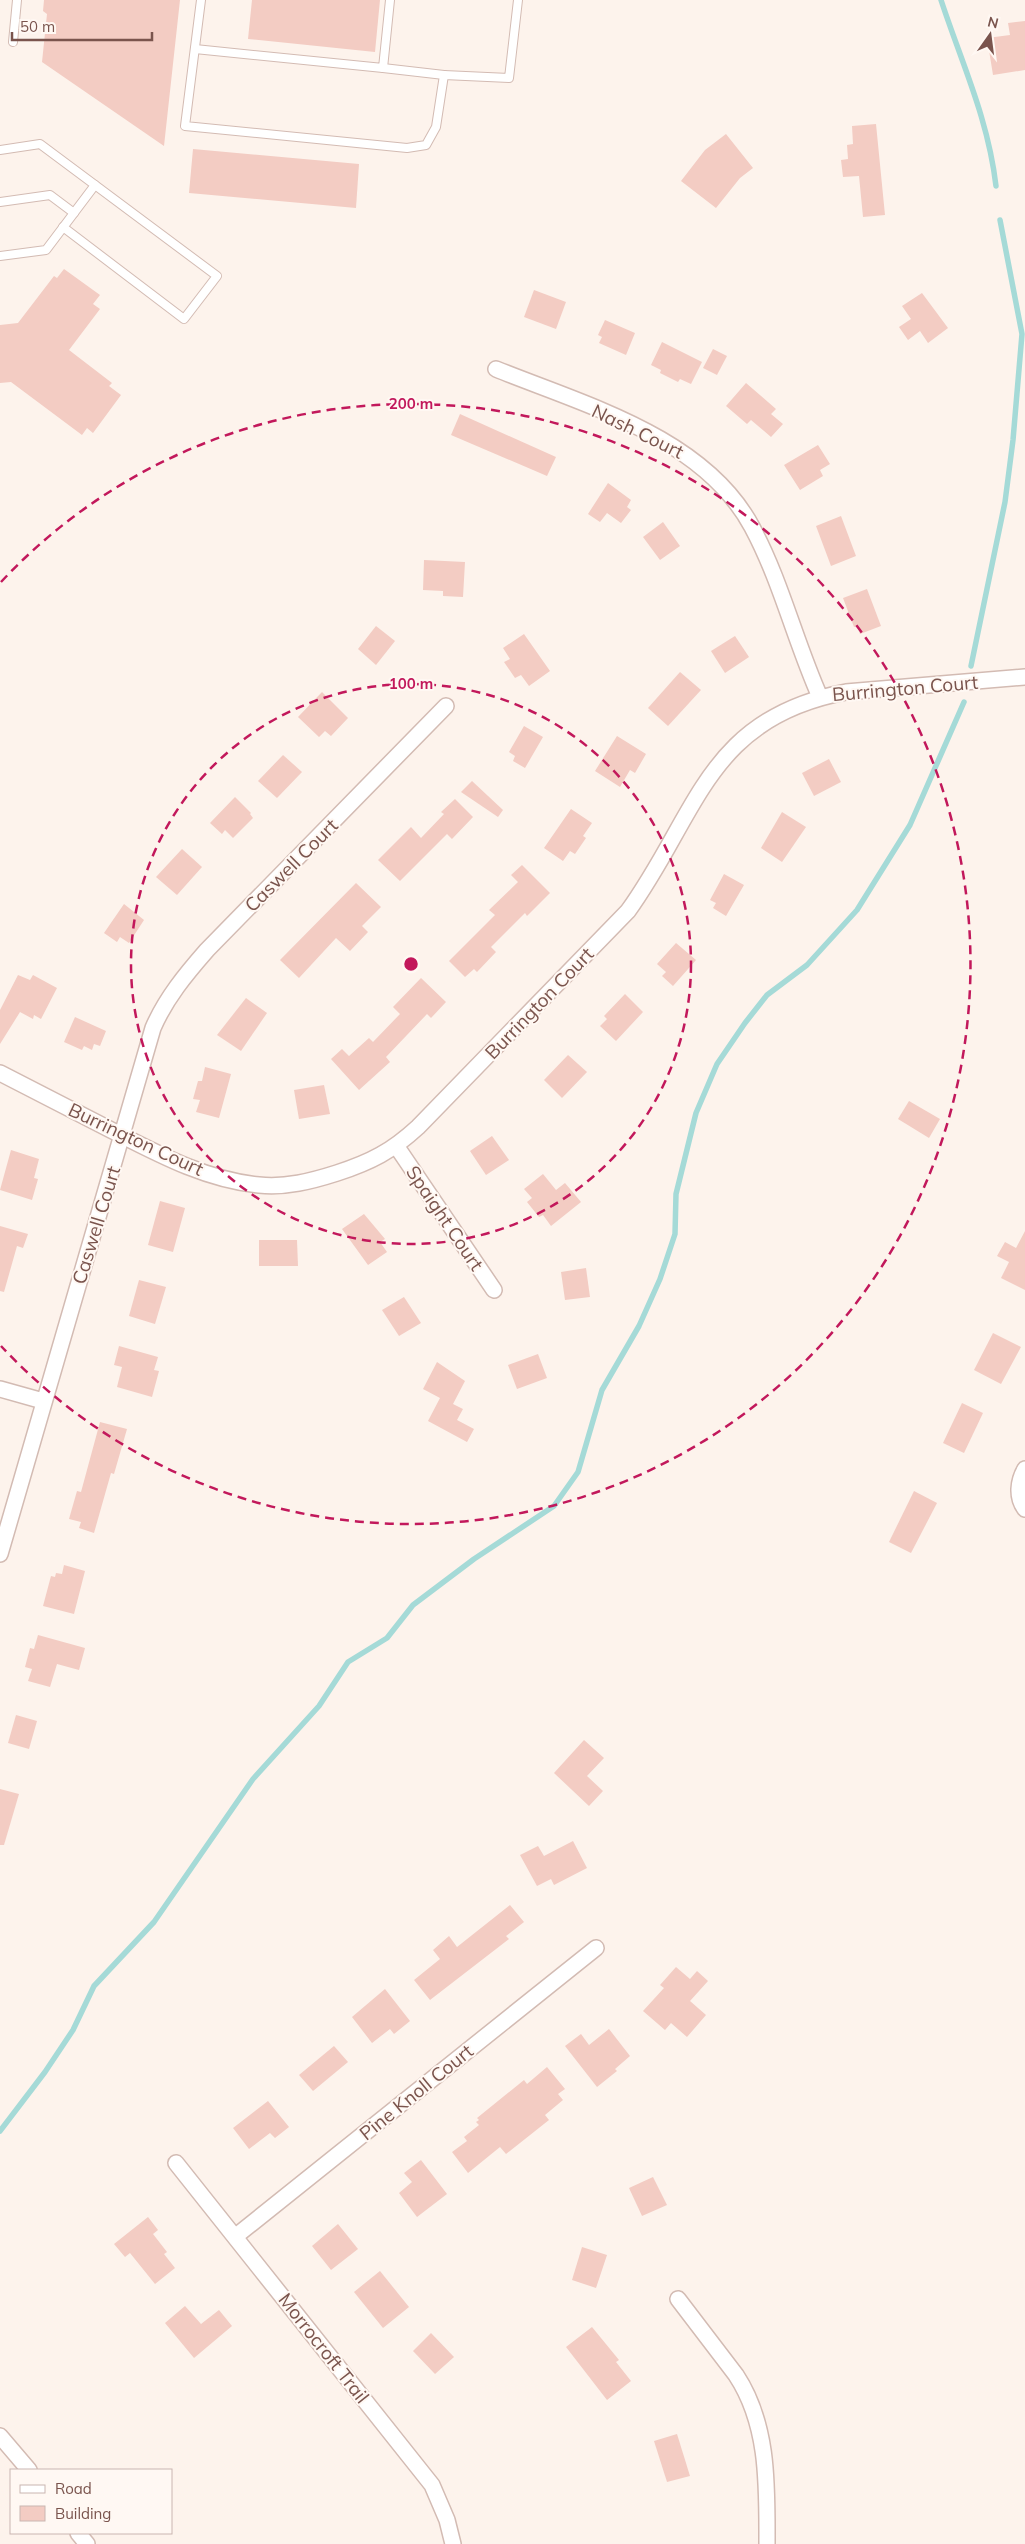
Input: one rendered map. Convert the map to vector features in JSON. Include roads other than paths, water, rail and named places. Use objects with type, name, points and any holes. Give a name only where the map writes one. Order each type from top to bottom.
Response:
[{"type":"street","name":"Nash Court","points":[[496,369],[620,420],[675,446],[698,462],[720,482],[739,505],[764,552],[820,697]]},
{"type":"street","name":"Burrington Court","points":[[0,1073],[185,1166],[231,1181],[260,1186],[312,1181],[360,1165],[397,1147],[628,911],[648,884],[694,797],[726,754],[765,722],[786,710],[820,697],[846,692],[1025,677]]},
{"type":"street","name":"Caswell Court","points":[[0,1554],[153,1028],[174,990],[207,950],[446,706]]},
{"type":"street","name":"Spaight Court","points":[[397,1147],[494,1290]]},
{"type":"street","points":[[0,1389],[43,1401]]},
{"type":"street","points":[[1023,1507],[1019,1487],[1025,1469]]},
{"type":"street","name":"Pine Knoll Court","points":[[236,2236],[596,1948]]},
{"type":"street","name":"Morrocroft Trail","points":[[176,2163],[236,2236],[432,2485],[447,2520],[453,2544]]},
{"type":"street","points":[[678,2300],[736,2375],[744,2387],[756,2417],[767,2479],[767,2544]]},
{"type":"street","points":[[0,2436],[28,2469]]},
{"type":"street","points":[[79,2534],[87,2544]]},
{"type":"lane","points":[[13,42],[17,0]]},
{"type":"lane","points":[[201,0],[185,126],[378,146],[407,148],[426,145],[436,127],[444,75]]},
{"type":"lane","points":[[383,68],[390,0]]},
{"type":"lane","points":[[195,49],[444,75],[509,78],[518,0]]},
{"type":"lane","points":[[0,150],[40,144],[217,276],[184,319],[63,228]]},
{"type":"lane","points":[[0,256],[46,250],[95,185]]},
{"type":"lane","points":[[0,202],[50,195],[74,213]]},
{"type":"waterway","points":[[941,0],[981,114],[996,186]]},
{"type":"waterway","points":[[971,666],[1005,502],[1013,440],[1022,334],[1000,220]]},
{"type":"waterway","points":[[0,2131],[45,2072],[73,2030],[94,1986],[154,1922],[253,1779],[319,1706],[348,1662],[387,1638],[413,1605],[474,1559],[554,1506],[578,1472],[602,1390],[639,1326],[660,1279],[675,1234],[676,1194],[696,1113],[717,1064],[767,995],[807,965],[857,910],[910,825],[964,702]]}]
